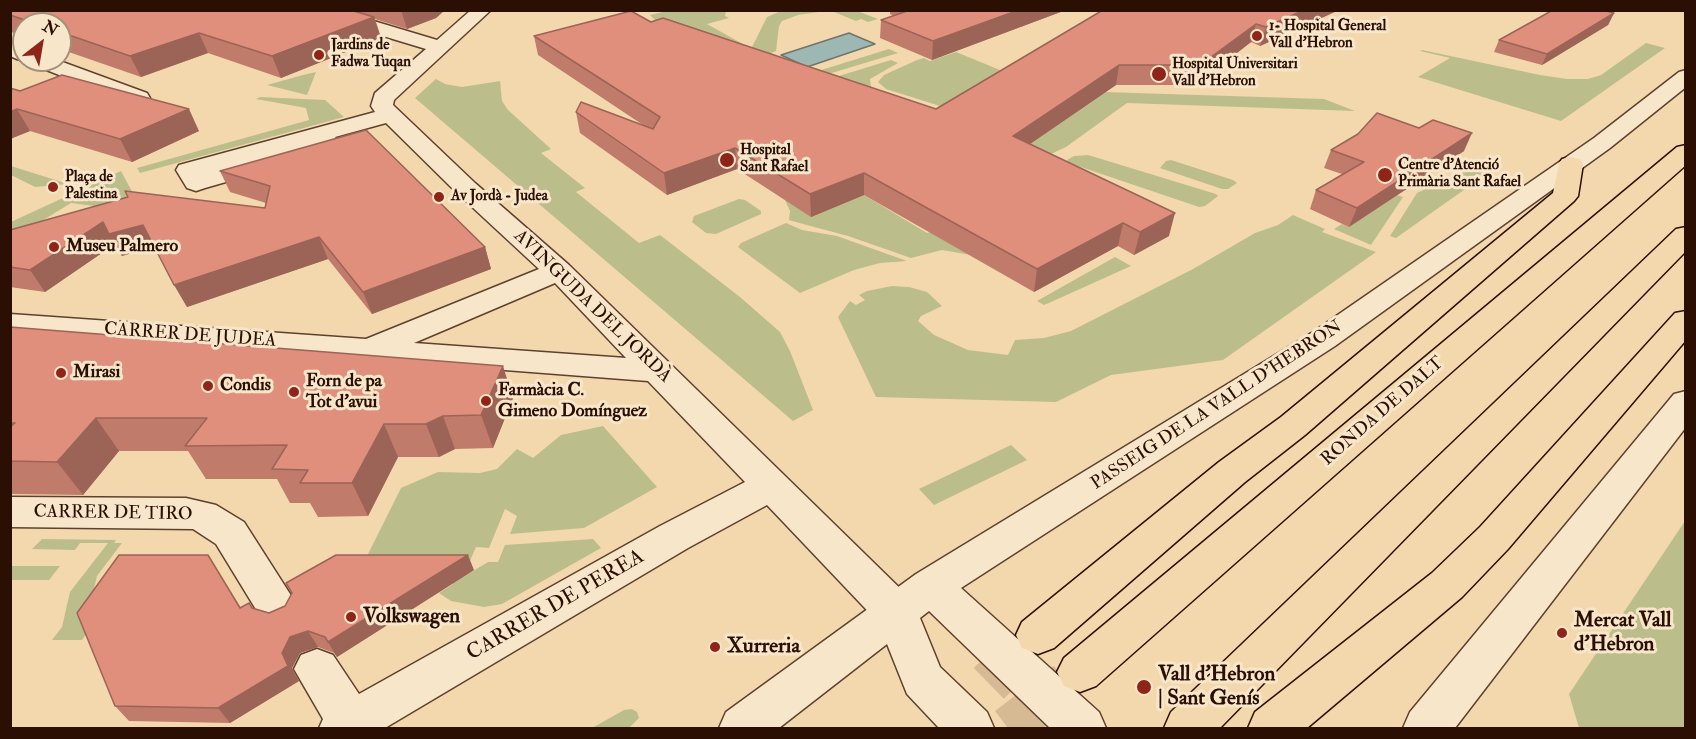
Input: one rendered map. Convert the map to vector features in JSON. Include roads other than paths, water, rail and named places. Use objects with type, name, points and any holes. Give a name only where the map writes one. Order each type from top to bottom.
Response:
[{"type":"highway","name":"RONDA DE DALT","points":[[1080,672],[1686,152]]},
{"type":"highway","points":[[1038,635],[1232,472],[1293,426],[1565,196],[1571,164]]},
{"type":"highway","points":[[1188,729],[1686,235]]},
{"type":"highway","points":[[1272,729],[1447,585],[1494,538],[1686,320]]},
{"type":"street","points":[[316,10],[441,47]]},
{"type":"street","points":[[320,134],[389,115],[382,106],[382,98],[441,47],[472,12]]},
{"type":"street","points":[[70,72],[139,98]]},
{"type":"street","name":"PASSEIG DE LA VALL D'HEBRON","points":[[743,729],[931,586],[1324,339],[1602,143],[1686,76]]},
{"type":"street","points":[[49,87],[83,77]]},
{"type":"street","name":"AVINGUDA DEL JORDÀ","points":[[389,115],[559,271],[896,612]]},
{"type":"street","name":"CARRER DE JUDEA","points":[[369,350],[559,271]]},
{"type":"street","name":"CARRER DE JUDEA","points":[[10,323],[660,371]]},
{"type":"street","points":[[1427,729],[1686,402]]},
{"type":"street","name":"CARRER DE PEREA","points":[[348,726],[674,537],[770,486]]},
{"type":"street","name":"CARRER DE TIRO","points":[[10,512],[202,515],[230,533],[278,608]]},
{"type":"street","points":[[931,586],[1082,729]]},
{"type":"street","points":[[896,612],[923,680],[969,729]]},
{"type":"street","points":[[317,669],[348,726]]},
{"type":"water","points":[[849,33],[875,44],[807,67],[781,55]]},
{"type":"tunnel","points":[[943,728],[1028,645]]},
{"type":"tunnel","points":[[1008,728],[1067,683]]},
{"type":"place","name":"1- Hospital General Vall d'Hebron","points":[[1257,36]]},
{"type":"place","name":"Jardins de Fadwa Tuqan","points":[[319,55]]},
{"type":"place","name":"Hospital Universitari Vall d'Hebron","points":[[1159,74]]},
{"type":"place","name":"Hospital Sant Rafael","points":[[727,160]]},
{"type":"place","name":"Centre d'Atenció Primària Sant Rafael","points":[[1385,175]]},
{"type":"place","name":"Plaça de Palestina","points":[[53,187]]},
{"type":"place","name":"Av Jordà - Judea","points":[[439,197]]},
{"type":"place","name":"Museu Palmero","points":[[54,247]]},
{"type":"place","name":"Mirasi","points":[[61,373]]},
{"type":"place","name":"Condis","points":[[208,386]]},
{"type":"place","name":"Forn de pa Tot d'avui","points":[[294,392]]},
{"type":"place","name":"Farmàcia C. Gimeno Domínguez","points":[[486,401]]},
{"type":"place","name":"Volkswagen","points":[[351,617]]},
{"type":"place","name":"Mercat Vall d'Hebron","points":[[1562,633]]},
{"type":"place","name":"Xurreria","points":[[715,647]]},
{"type":"place","name":"Vall d’Hebron | Sant Genís","points":[[1144,687]]}]
